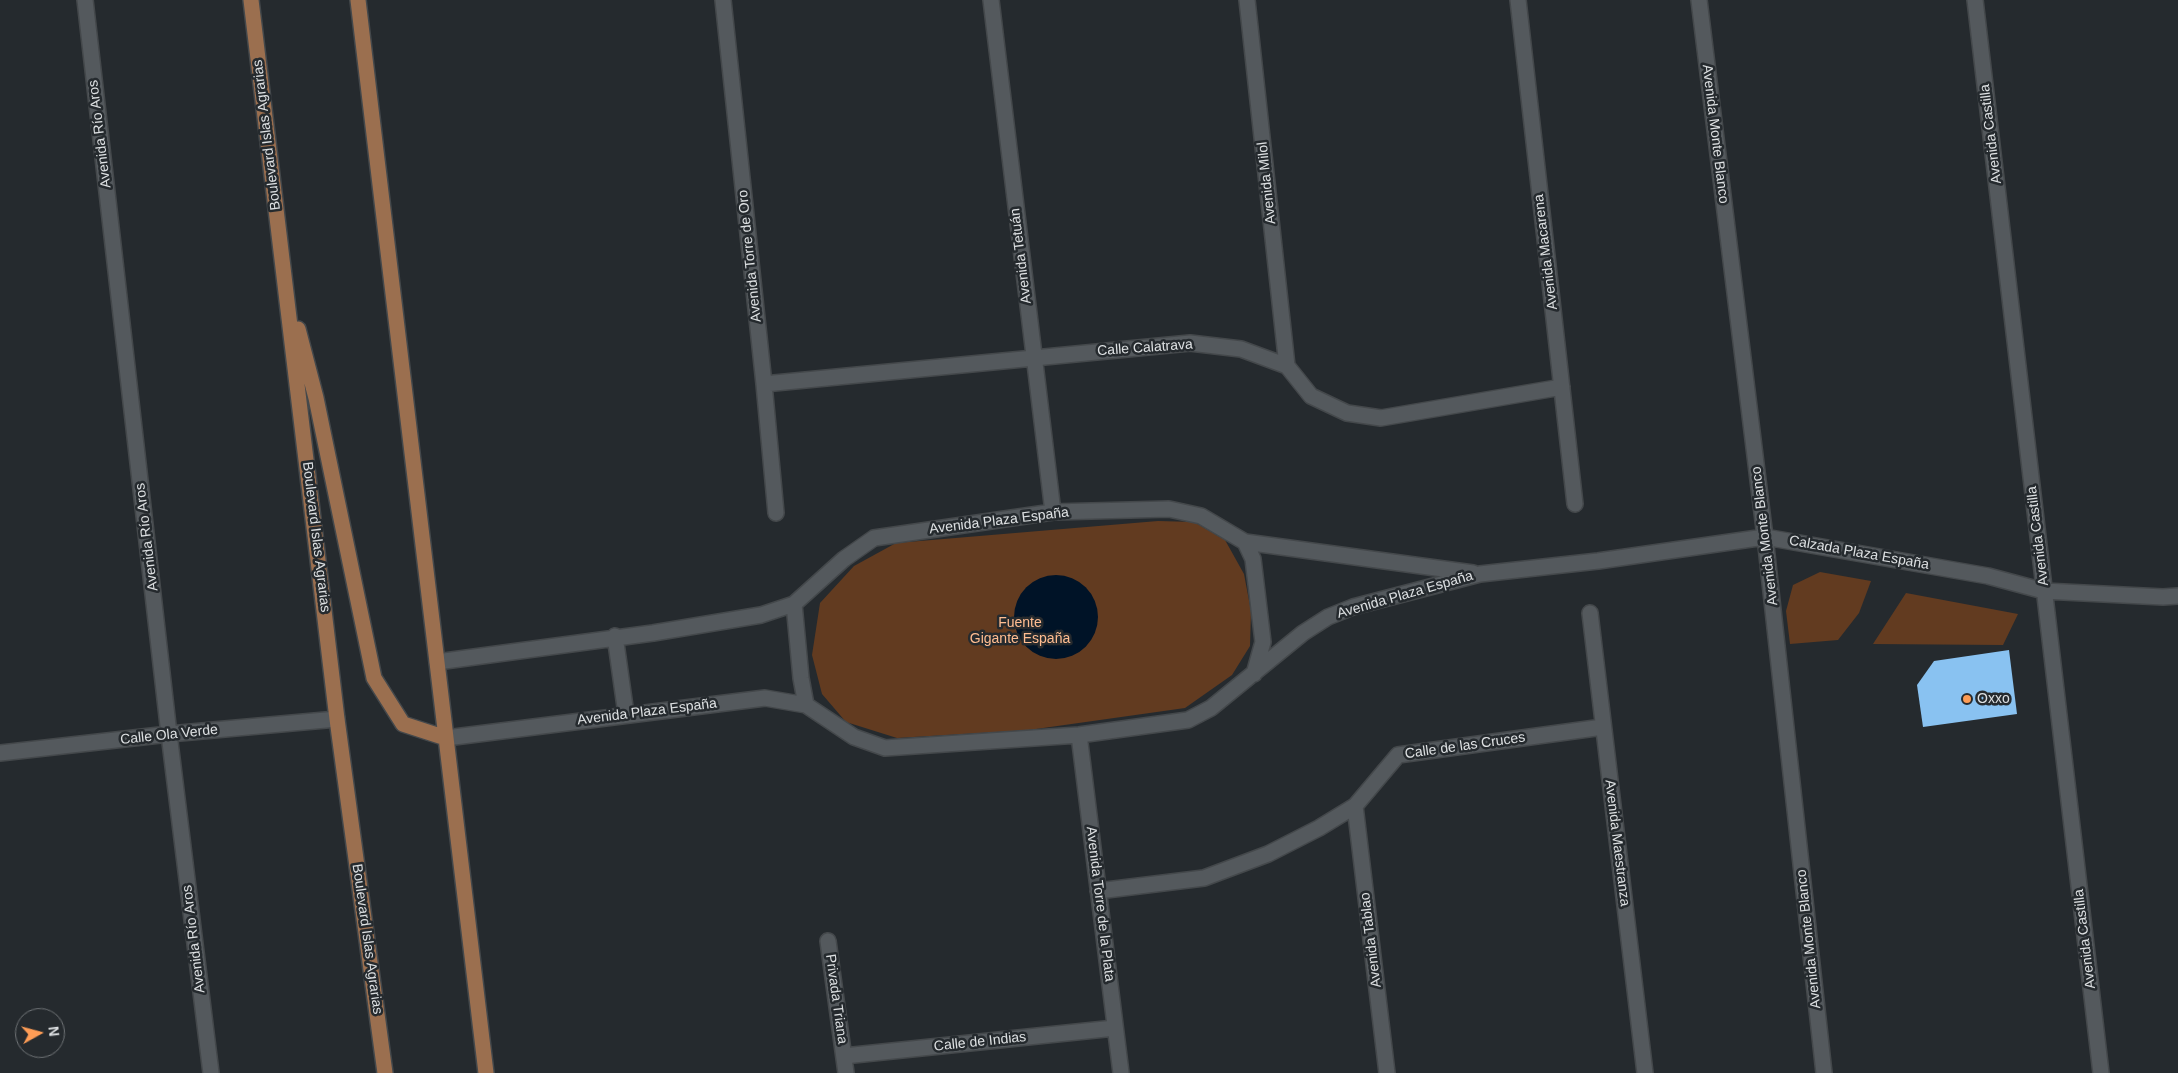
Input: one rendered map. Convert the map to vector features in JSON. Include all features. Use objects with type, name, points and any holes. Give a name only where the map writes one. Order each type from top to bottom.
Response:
[{"type":"main road","name":"Boulevard Islas Agrarias","points":[[251,0],[283,275],[327,621],[337,719],[385,1073]]},
{"type":"main road","points":[[358,0],[486,1073]]},
{"type":"main road","points":[[283,275],[316,398],[374,678],[403,724],[446,738]]},
{"type":"street","name":"Avenida Río Aros","points":[[85,0],[210,1073]]},
{"type":"street","name":"Avenida Torre de Oro","points":[[722,0],[764,384],[776,513]]},
{"type":"street","name":"Avenida Tetuán","points":[[991,0],[1053,512]]},
{"type":"street","name":"Avenida Milol","points":[[1247,0],[1288,366]]},
{"type":"street","name":"Avenida Macarena","points":[[1518,0],[1575,504]]},
{"type":"street","name":"Avenida Monte Blanco","points":[[1698,0],[1765,537],[1824,1073]]},
{"type":"street","name":"Avenida Castilla","points":[[1975,0],[2101,1073]]},
{"type":"street","name":"Calle Calatrava","points":[[764,384],[1190,343],[1240,349],[1288,366]]},
{"type":"street","points":[[1288,366],[1311,396],[1347,413],[1381,418],[1562,387]]},
{"type":"street","name":"Avenida Plaza España","points":[[437,662],[615,636],[653,633],[762,615],[794,604],[844,560],[874,538],[1053,512],[1169,509],[1201,516],[1245,542],[1480,574]]},
{"type":"street","name":"Calzada Plaza España","points":[[1480,574],[1598,561],[1765,537],[1988,576],[2044,591],[2163,597],[2178,596]]},
{"type":"street","points":[[1245,542],[1253,559],[1263,642],[1254,674]]},
{"type":"street","name":"Avenida Plaza España","points":[[446,738],[764,698],[806,705],[854,737],[885,748],[1079,735],[1188,720],[1212,708],[1303,634],[1328,617],[1353,607],[1480,574]]},
{"type":"street","points":[[794,604],[801,678],[806,705]]},
{"type":"street","name":"Avenida Maestranza","points":[[1590,613],[1645,1073]]},
{"type":"street","points":[[615,636],[626,714]]},
{"type":"street","name":"Calle Ola Verde","points":[[0,753],[169,734],[337,719]]},
{"type":"street","name":"Calle de las Cruces","points":[[1098,891],[1204,878],[1268,854],[1319,828],[1355,806],[1398,755],[1603,726]]},
{"type":"street","name":"Avenida Torre de la Plata","points":[[1079,735],[1121,1073]]},
{"type":"street","name":"Avenida Tablao","points":[[1355,806],[1387,1073]]},
{"type":"street","name":"Privada Triana","points":[[828,941],[846,1073]]},
{"type":"street","name":"Calle de Indias","points":[[844,1056],[1115,1028]]},
{"type":"green space","name":"Fuente Gigante España","points":[[1158,521],[1194,522],[1225,540],[1244,574],[1251,611],[1250,646],[1232,675],[1185,708],[1029,730],[897,738],[846,722],[822,694],[812,655],[820,603],[854,566],[896,543]]},
{"type":"green space","points":[[1820,572],[1871,581],[1859,613],[1838,640],[1790,644],[1786,611],[1793,585]]},
{"type":"green space","points":[[1906,593],[2018,614],[2003,645],[1873,644]]},
{"type":"water","name":"Fuente Gigante España","points":[[1056,575],[1072,578],[1086,587],[1095,601],[1098,617],[1095,633],[1086,647],[1072,656],[1056,659],[1040,656],[1026,647],[1017,633],[1014,617],[1017,601],[1026,587],[1040,578]]},
{"type":"building","name":"Oxxo","points":[[2009,650],[2017,714],[1923,727],[1917,685],[1934,661]]},
{"type":"place","name":"Oxxo","points":[[1967,699]]}]
